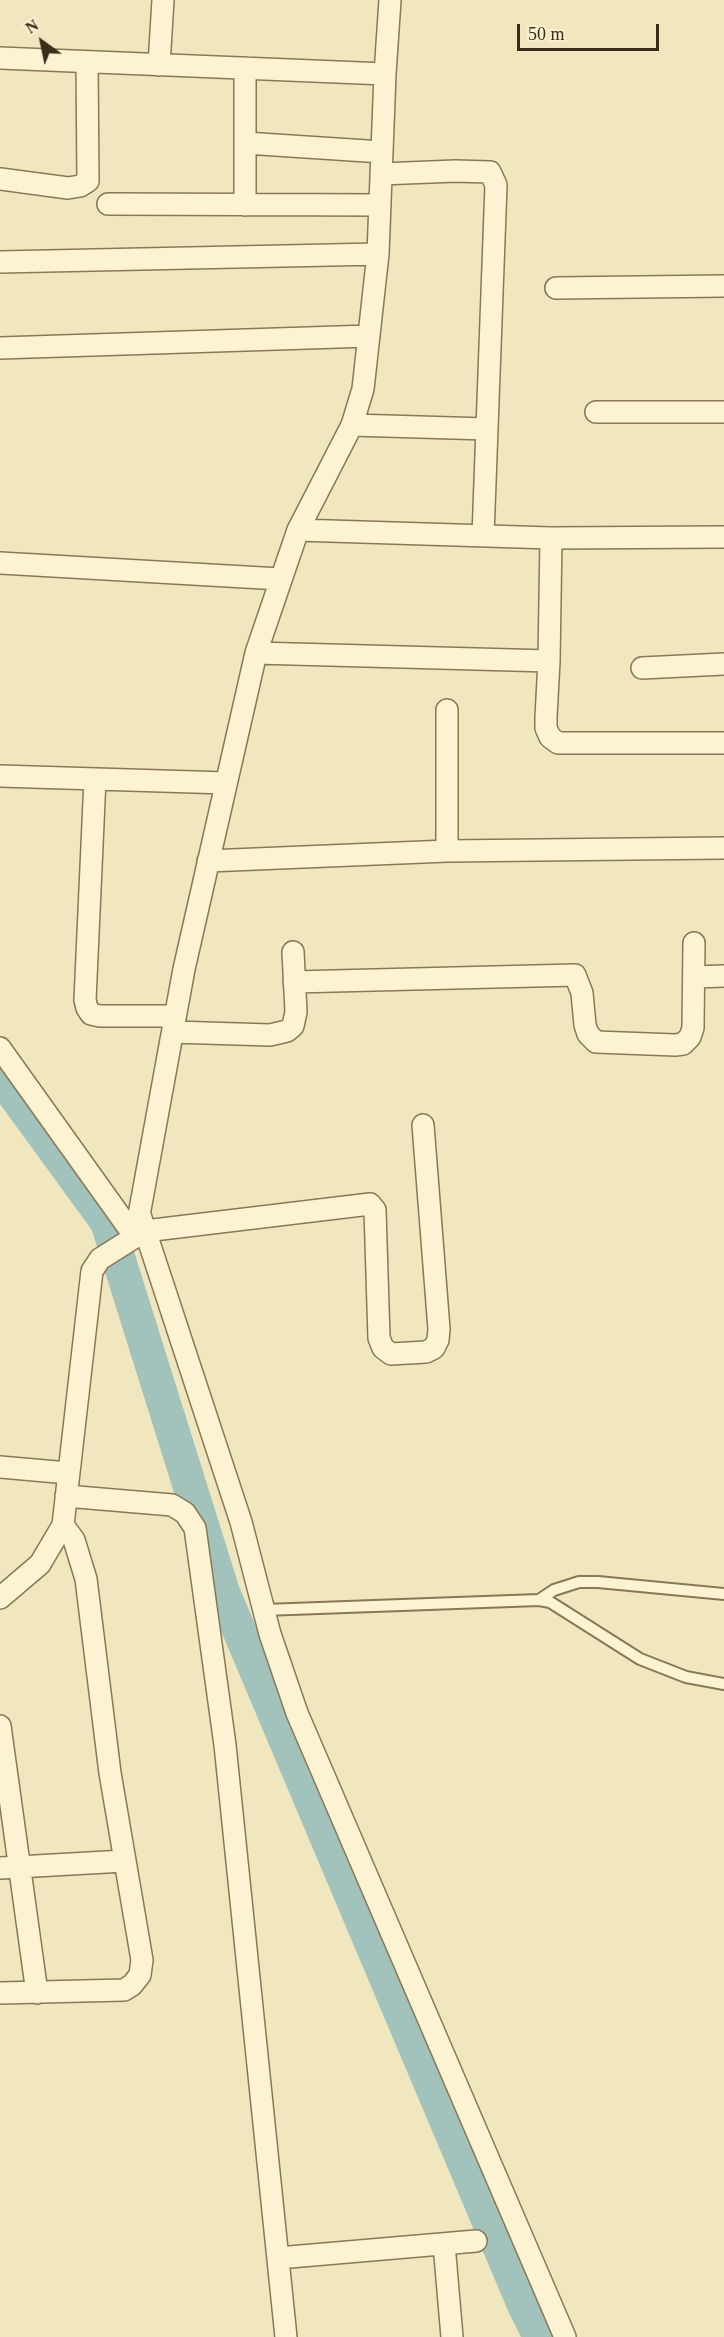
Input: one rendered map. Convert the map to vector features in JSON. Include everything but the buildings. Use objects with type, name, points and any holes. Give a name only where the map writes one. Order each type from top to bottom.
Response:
[{"type":"street","points":[[159,65],[163,0]]},
{"type":"street","points":[[131,1235],[208,861],[256,653],[298,530],[352,425],[363,388],[378,254],[386,0]]},
{"type":"street","points":[[0,58],[385,74]]},
{"type":"street","points":[[0,179],[68,188],[80,186],[88,181],[87,62]]},
{"type":"street","points":[[245,68],[245,205]]},
{"type":"street","points":[[245,143],[382,152]]},
{"type":"street","points":[[381,174],[490,172],[496,185],[483,536]]},
{"type":"street","points":[[108,204],[380,205]]},
{"type":"street","points":[[0,262],[378,254]]},
{"type":"street","points":[[556,288],[724,286]]},
{"type":"street","points":[[0,348],[369,336]]},
{"type":"street","points":[[596,412],[724,412]]},
{"type":"street","points":[[352,425],[487,429]]},
{"type":"street","points":[[298,530],[551,538],[724,537]]},
{"type":"street","points":[[551,538],[546,728],[550,737],[558,743],[724,743]]},
{"type":"street","points":[[0,563],[280,579]]},
{"type":"street","points":[[256,653],[549,661]]},
{"type":"street","points":[[642,668],[724,664]]},
{"type":"street","points":[[447,710],[447,851]]},
{"type":"street","points":[[0,776],[226,783]]},
{"type":"street","points":[[95,779],[85,1000],[91,1014],[270,1035],[287,1031],[293,1026],[296,1012],[293,952]]},
{"type":"street","points":[[208,861],[447,851],[724,848]]},
{"type":"street","points":[[294,982],[575,975],[582,993],[585,1025],[588,1034],[596,1042],[675,1045],[683,1044],[690,1037],[693,1028],[694,943]]},
{"type":"street","points":[[695,976],[724,976]]},
{"type":"street","points":[[0,1048],[131,1235],[241,1522],[264,1610],[297,1713],[565,2337]]},
{"type":"street","points":[[0,1598],[40,1564],[63,1525],[92,1270],[100,1259],[131,1235],[370,1204],[375,1210],[379,1338],[383,1348],[391,1354],[426,1352],[434,1348],[438,1340],[439,1329],[423,1125]]},
{"type":"street","points":[[0,1467],[68,1473]]},
{"type":"street","points":[[66,1496],[172,1504],[185,1513],[195,1528],[225,1745],[286,2337]]},
{"type":"street","points":[[0,1993],[124,1990],[132,1985],[140,1975],[142,1960],[110,1773],[86,1579],[74,1540],[63,1525]]},
{"type":"street","points":[[0,1726],[10,1868],[37,1993]]},
{"type":"street","points":[[10,1868],[124,1861]]},
{"type":"street","points":[[278,2258],[476,2241]]},
{"type":"street","points":[[444,2244],[452,2337]]},
{"type":"lane","points":[[539,1600],[554,1590],[579,1582],[724,1594]]},
{"type":"lane","points":[[264,1610],[539,1600],[550,1602],[640,1659],[686,1677],[724,1684]]},
{"type":"waterway","points":[[0,1075],[107,1222],[223,1592],[524,2305],[540,2337]]}]
